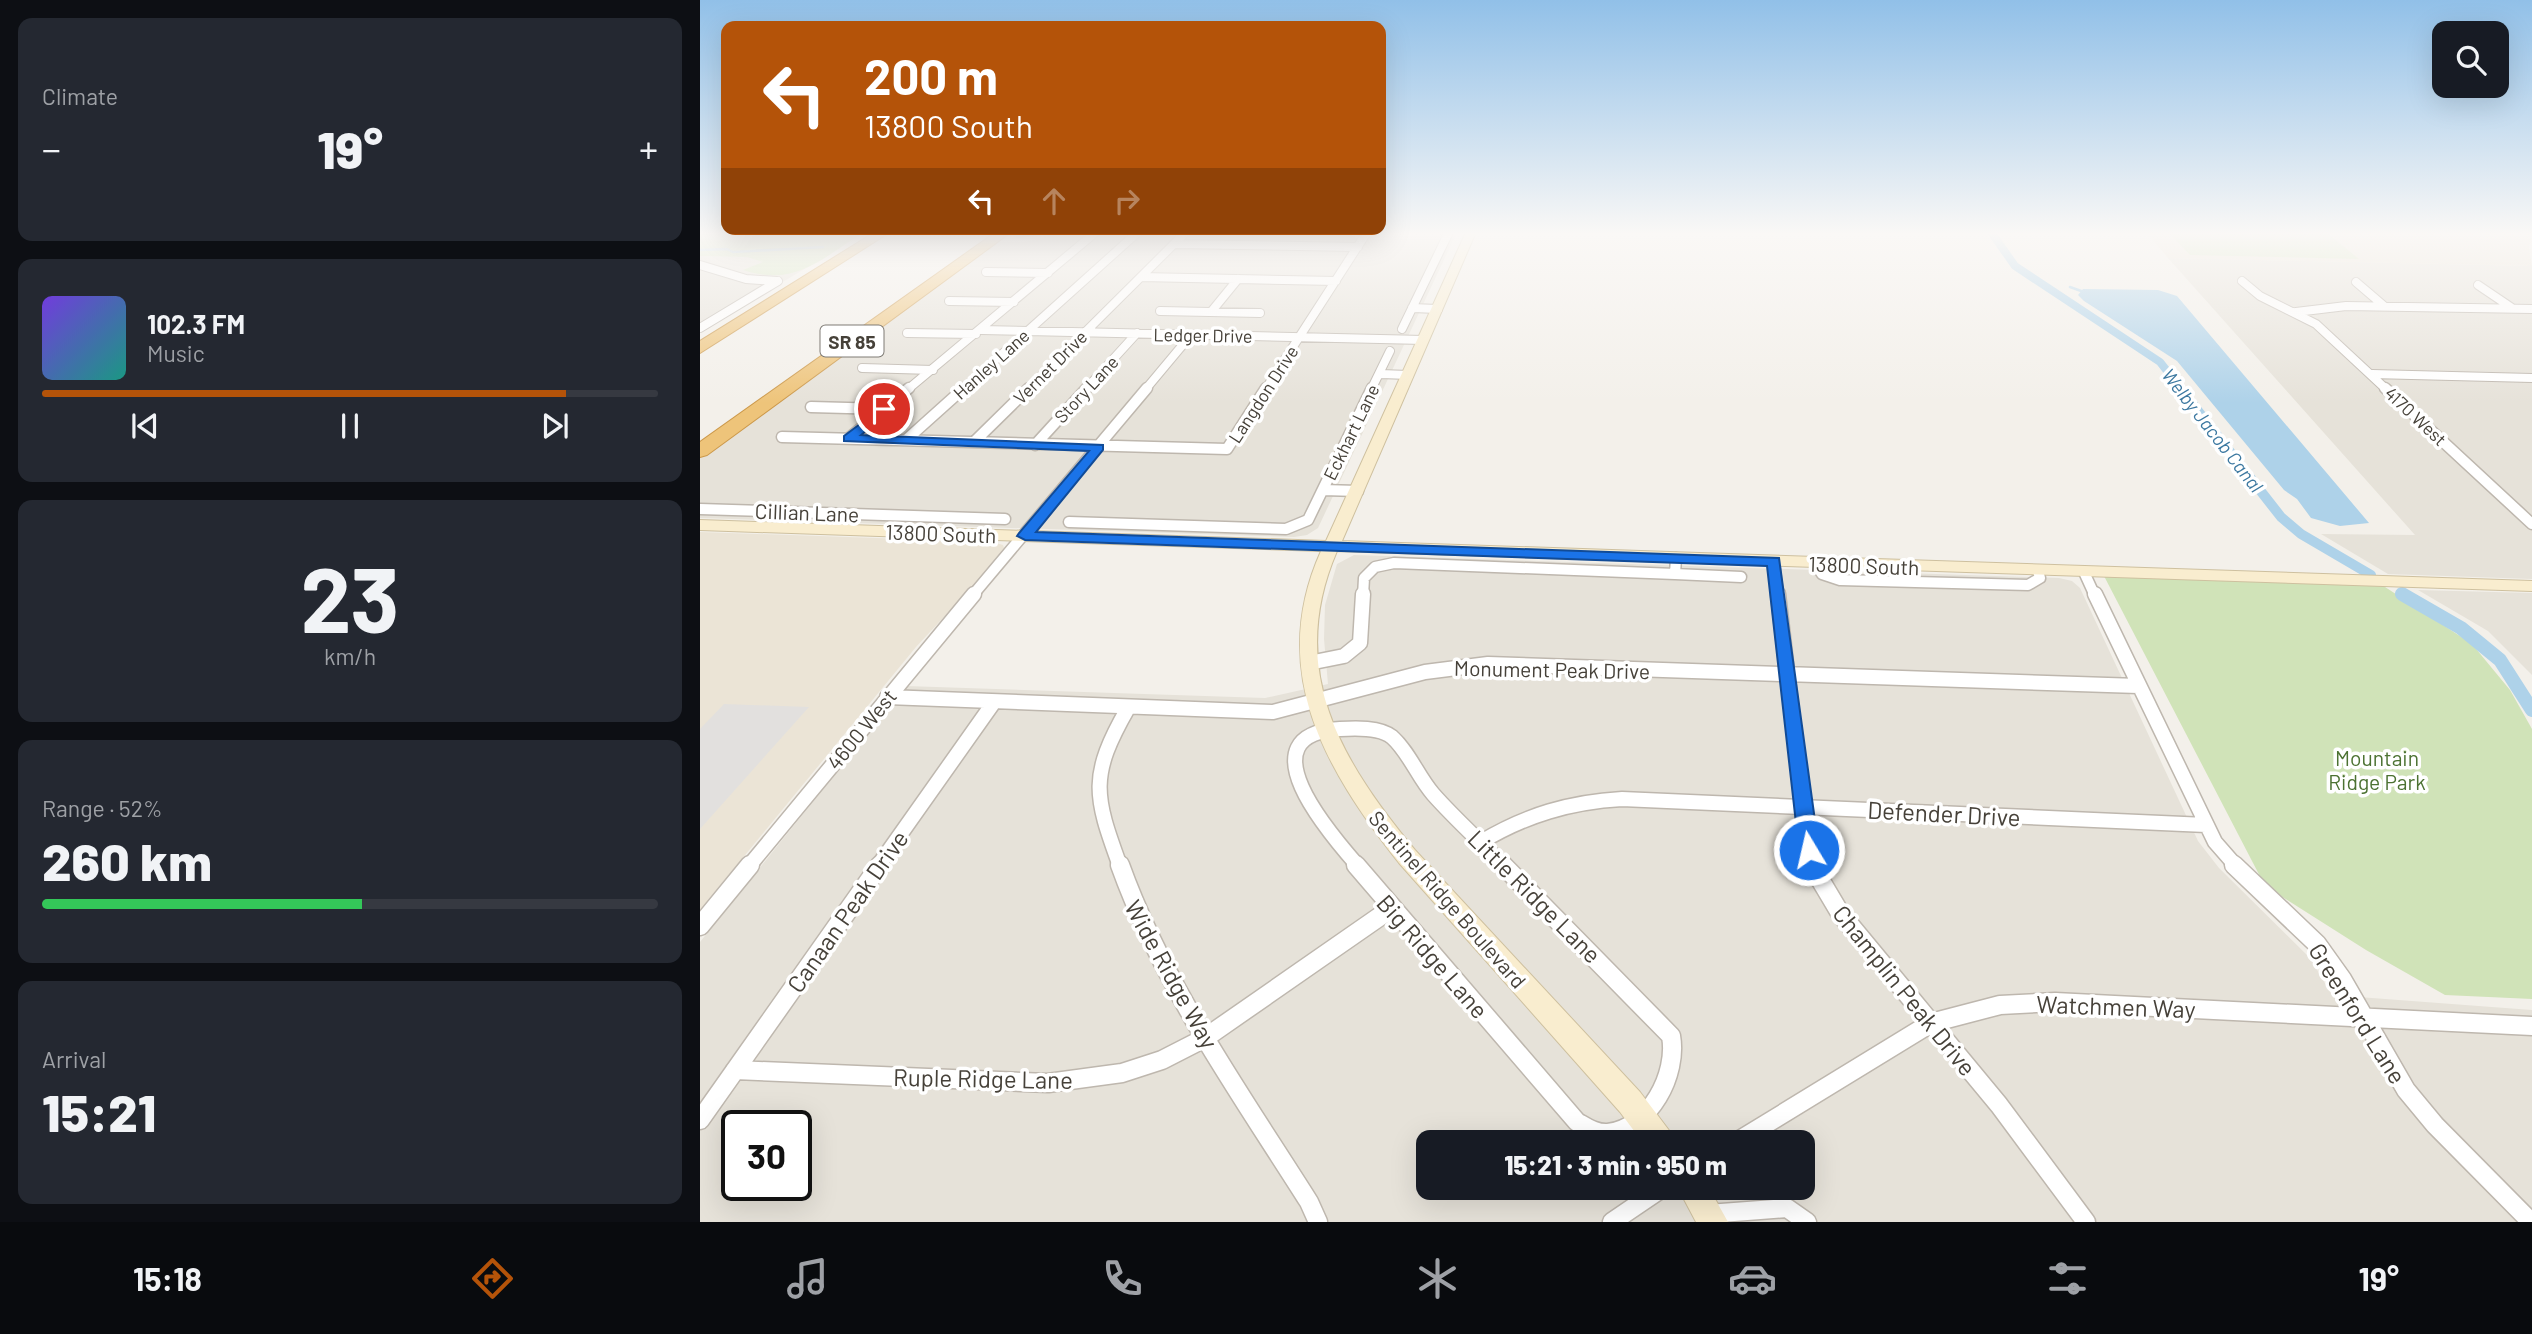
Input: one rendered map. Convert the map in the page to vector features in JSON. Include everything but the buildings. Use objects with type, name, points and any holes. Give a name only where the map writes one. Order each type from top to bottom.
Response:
[{"type":"highway","points":[[700,348],[794,289]]},
{"type":"highway","name":"SR 85","points":[[700,451],[926,289]]},
{"type":"street","points":[[700,328],[765,289]]},
{"type":"street","points":[[849,439],[1029,289]]},
{"type":"street","name":"Hanley Lane","points":[[906,440],[1075,289]]},
{"type":"street","name":"Vernet Drive","points":[[974,442],[1129,289]]},
{"type":"street","points":[[1211,312],[1230,289]]},
{"type":"street","name":"Langdon Drive","points":[[1099,448],[1227,449],[1331,289]]},
{"type":"street","points":[[1402,329],[1421,289]]},
{"type":"street","name":"Sentinel Ridge Boulevard","points":[[1446,289],[1313,594],[1308,626],[1309,663],[1316,703],[1324,730],[1351,783],[1386,833],[1652,1130]]},
{"type":"street","name":"4170 West","points":[[2252,289],[2260,296],[2316,324],[2532,524]]},
{"type":"street","points":[[2364,289],[2385,306]]},
{"type":"street","points":[[2484,289],[2512,308]]},
{"type":"street","points":[[949,301],[1014,302]]},
{"type":"street","points":[[2296,312],[2330,306],[2532,309]]},
{"type":"street","points":[[1412,308],[1438,309]]},
{"type":"street","points":[[1160,311],[1260,313]]},
{"type":"street","points":[[700,315],[720,316]]},
{"type":"street","name":"Ledger Drive","points":[[907,333],[1028,331],[1424,340]]},
{"type":"street","name":"Story Lane","points":[[1035,445],[1137,333]]},
{"type":"street","name":"4600 West","points":[[700,926],[887,697],[1099,448],[1191,335]]},
{"type":"street","name":"Eckhart Lane","points":[[1235,527],[1286,529],[1308,520],[1390,351]]},
{"type":"street","points":[[862,368],[933,370]]},
{"type":"street","name":"Eckhart Lane","points":[[1380,374],[1409,374]]},
{"type":"street","points":[[2372,374],[2532,378]]},
{"type":"street","points":[[811,407],[884,409]]},
{"type":"street","points":[[782,437],[1099,448]]},
{"type":"street","name":"Eckhart Lane","points":[[1323,490],[1358,491]]},
{"type":"street","name":"Cillian Lane","points":[[703,512],[1005,519]]},
{"type":"street","points":[[932,533],[946,517]]},
{"type":"street","points":[[1069,522],[1235,527],[1226,543]]},
{"type":"street","points":[[1118,539],[1129,523]]},
{"type":"street","name":"13800 South","points":[[700,525],[1332,546],[1676,566],[1774,562],[2532,586]]},
{"type":"street","name":"Champlin Peak Drive","points":[[1774,562],[1809,850],[1830,897],[2036,1152],[2086,1222]]},
{"type":"street","points":[[1309,663],[1344,656],[1360,643],[1364,578],[1376,567],[1394,564],[1676,566],[1741,577]]},
{"type":"street","name":"Greenford Lane","points":[[2084,572],[2206,825],[2222,852],[2241,874],[2284,910],[2317,943],[2342,979],[2361,1017],[2408,1093],[2531,1222]]},
{"type":"street","name":"Monument Peak Drive","points":[[887,697],[1262,713],[1316,703],[1425,672],[1472,664],[2138,686]]},
{"type":"street","name":"Canaan Peak Drive","points":[[700,1120],[995,702]]},
{"type":"street","name":"Wide Ridge Way","points":[[1128,708],[1108,744],[1100,769],[1102,811],[1142,925],[1205,1038],[1309,1202],[1318,1222]]},
{"type":"street","name":"Little Ridge Lane","points":[[1324,730],[1374,729],[1391,736],[1422,781],[1671,1036],[1674,1044],[1672,1062],[1660,1090],[1641,1115]]},
{"type":"street","name":"Big Ridge Lane","points":[[1324,730],[1299,744],[1293,754],[1293,765],[1330,834],[1577,1122],[1606,1133],[1625,1128],[1641,1115]]},
{"type":"street","name":"Defender Drive","points":[[1481,842],[1536,813],[1583,801],[1622,799],[2206,825]]},
{"type":"street","name":"Ruple Ridge Lane","points":[[735,1070],[1075,1082],[1142,1068],[1205,1038],[1392,908]]},
{"type":"street","name":"Watchmen Way","points":[[1756,1130],[1931,1023],[1974,1010],[2041,1002],[2532,1026]]},
{"type":"street","points":[[1612,1222],[1644,1200]]},
{"type":"street","points":[[1699,1200],[1710,1218],[1787,1208],[1807,1222]]},
{"type":"shaded area","points":[[700,289],[771,289],[700,331]]},
{"type":"shaded area","points":[[933,289],[1430,289],[1318,528],[1307,535],[1294,537],[700,518],[700,456]]},
{"type":"shaded area","points":[[2196,289],[2532,289],[2532,579],[2388,574],[2321,534],[2415,535]]},
{"type":"shaded area","points":[[700,532],[992,542],[1003,545],[1004,548],[984,574],[916,647],[700,910]]},
{"type":"shaded area","points":[[1354,555],[2059,578],[2072,581],[2080,588],[2198,841],[2219,868],[2310,958],[2332,995],[2532,1010],[2532,1222],[700,1222],[700,942],[906,686],[1265,698],[1328,684],[1324,639],[1325,605],[1337,564]]},
{"type":"shaded area","points":[[2418,590],[2532,593],[2532,675],[2488,631]]},
{"type":"shaded area","points":[[724,704],[809,707],[700,829],[700,729]]},
{"type":"green space","name":"Mountain Ridge Park","points":[[2104,576],[2382,585],[2472,644],[2510,690],[2532,729],[2532,999],[2445,995],[2366,950],[2265,886]]},
{"type":"water","points":[[2085,289],[2158,290],[2177,296],[2369,523],[2340,526],[2311,518],[2297,499],[2284,490],[2177,361],[2078,295]]},
{"type":"waterway","name":"Welby Jacob Canal","points":[[2050,289],[2160,362],[2182,390]]},
{"type":"waterway","points":[[2076,289],[2084,292]]},
{"type":"waterway","name":"Welby Jacob Canal","points":[[2180,388],[2281,517],[2301,534],[2371,575]]},
{"type":"waterway","name":"Welby Jacob Canal","points":[[2405,596],[2402,594],[2461,628],[2500,660],[2532,710]]},
{"type":"route","points":[[884,409],[849,439],[1099,448],[1025,536],[1774,562],[1809,850]]}]
